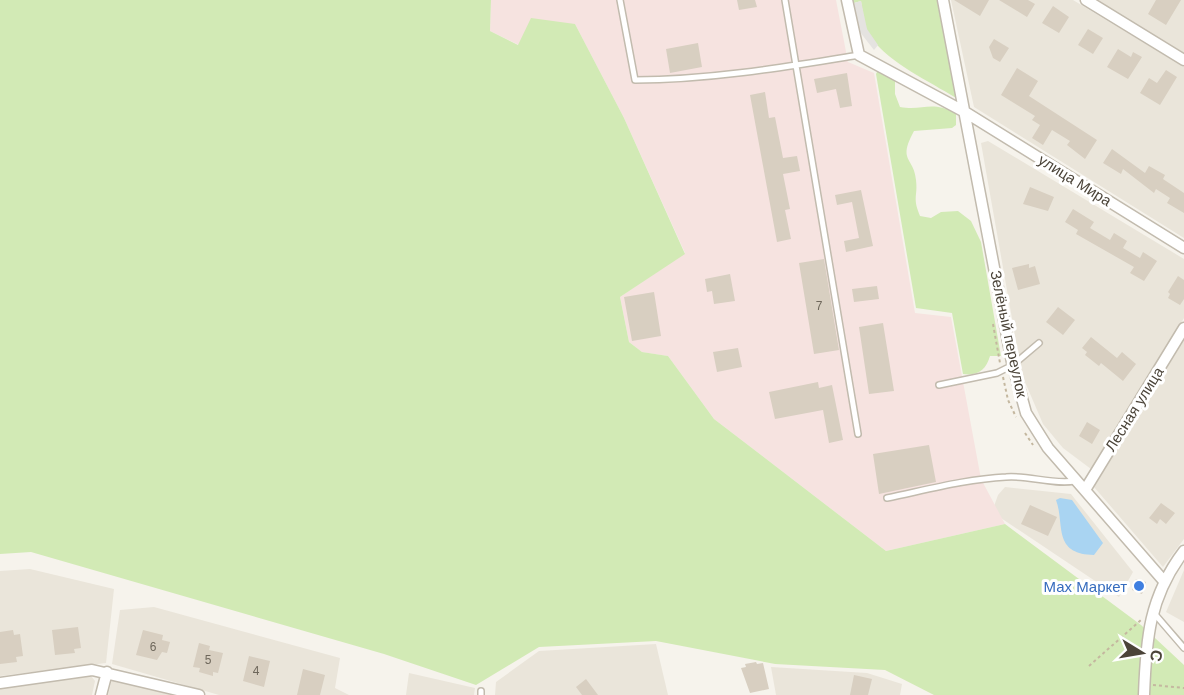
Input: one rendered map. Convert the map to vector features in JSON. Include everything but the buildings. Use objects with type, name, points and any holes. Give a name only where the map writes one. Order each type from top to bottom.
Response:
[{"type":"street","points":[[848,0],[859,55]]},
{"type":"street","name":"Зелёный переулок","points":[[943,0],[1013,365],[1026,413],[1048,448],[1164,580]]},
{"type":"street","points":[[1086,0],[1184,60]]},
{"type":"street","name":"улица Мира","points":[[859,55],[965,112],[1184,248]]},
{"type":"street","name":"Лесная улица","points":[[1085,490],[1184,328]]},
{"type":"street","points":[[1144,690],[1152,610],[1164,580],[1183,554]]},
{"type":"street","points":[[0,683],[92,670],[199,695]]},
{"type":"street","points":[[101,695],[107,672]]},
{"type":"lane","points":[[620,0],[635,80],[670,80],[798,66],[859,55]]},
{"type":"lane","points":[[785,0],[798,66],[858,434]]},
{"type":"lane","points":[[939,385],[997,373],[1013,365],[1039,343]]},
{"type":"lane","points":[[887,498],[1010,476],[1063,483],[1077,481]]},
{"type":"lane","points":[[1152,610],[1184,648]]},
{"type":"path","points":[[1089,666],[1152,610]]},
{"type":"path","points":[[1144,690],[1184,688]]},
{"type":"shaded area","points":[[491,0],[836,0],[848,62],[874,73],[915,313],[951,317],[981,479],[1005,524],[886,551],[714,419],[668,356],[642,352],[629,342],[620,297],[685,253],[624,118],[575,24],[519,45],[490,31]]},
{"type":"shaded area","points":[[951,0],[1073,0],[1184,67],[1184,238],[974,107]]},
{"type":"shaded area","points":[[1097,0],[1184,0],[1184,53]]},
{"type":"shaded area","points":[[861,1],[867,29],[878,45],[874,50],[860,32],[854,3]]},
{"type":"shaded area","points":[[988,141],[1184,259],[1184,318],[1091,469],[1063,448],[1043,424],[1022,375],[981,143]]},
{"type":"shaded area","points":[[1184,340],[1184,539],[1163,567],[1094,487]]},
{"type":"shaded area","points":[[1005,487],[1071,494],[1133,572],[1119,597],[992,512],[998,495]]},
{"type":"shaded area","points":[[30,569],[114,589],[106,663],[0,676],[0,571]]},
{"type":"shaded area","points":[[1184,570],[1184,622],[1166,612]]},
{"type":"shaded area","points":[[154,607],[340,658],[335,688],[349,695],[219,695],[112,664],[120,610]]},
{"type":"shaded area","points":[[656,644],[668,695],[495,695],[496,682],[539,651]]},
{"type":"shaded area","points":[[771,667],[867,673],[902,684],[900,695],[776,695]]},
{"type":"shaded area","points":[[409,673],[475,688],[474,695],[406,695]]},
{"type":"shaded area","points":[[91,676],[95,681],[92,695],[0,695],[0,688]]},
{"type":"shaded area","points":[[112,679],[171,695],[108,695]]},
{"type":"green space","points":[[0,0],[491,0],[490,31],[518,45],[531,18],[575,24],[624,118],[685,254],[620,297],[629,342],[642,352],[668,356],[714,419],[886,551],[1005,524],[1141,625],[1184,665],[1184,695],[934,695],[885,670],[775,664],[656,641],[539,647],[476,685],[384,654],[31,552],[0,554]]},
{"type":"green space","points":[[853,0],[937,0],[956,98],[900,64],[879,47],[867,30],[861,1],[854,3]]},
{"type":"green space","points":[[878,70],[895,81],[895,94],[900,107],[933,106],[956,113],[956,125],[952,128],[914,131],[909,141],[907,154],[915,173],[916,201],[920,216],[931,218],[941,212],[958,211],[971,221],[981,242],[1001,356],[990,356],[984,368],[977,373],[963,374],[952,313],[916,308],[876,74]]},
{"type":"water","points":[[1060,498],[1072,500],[1103,543],[1094,555],[1081,553],[1066,543],[1056,500]]},
{"type":"place","name":"Мах Маркет","points":[[1139,586]]}]
